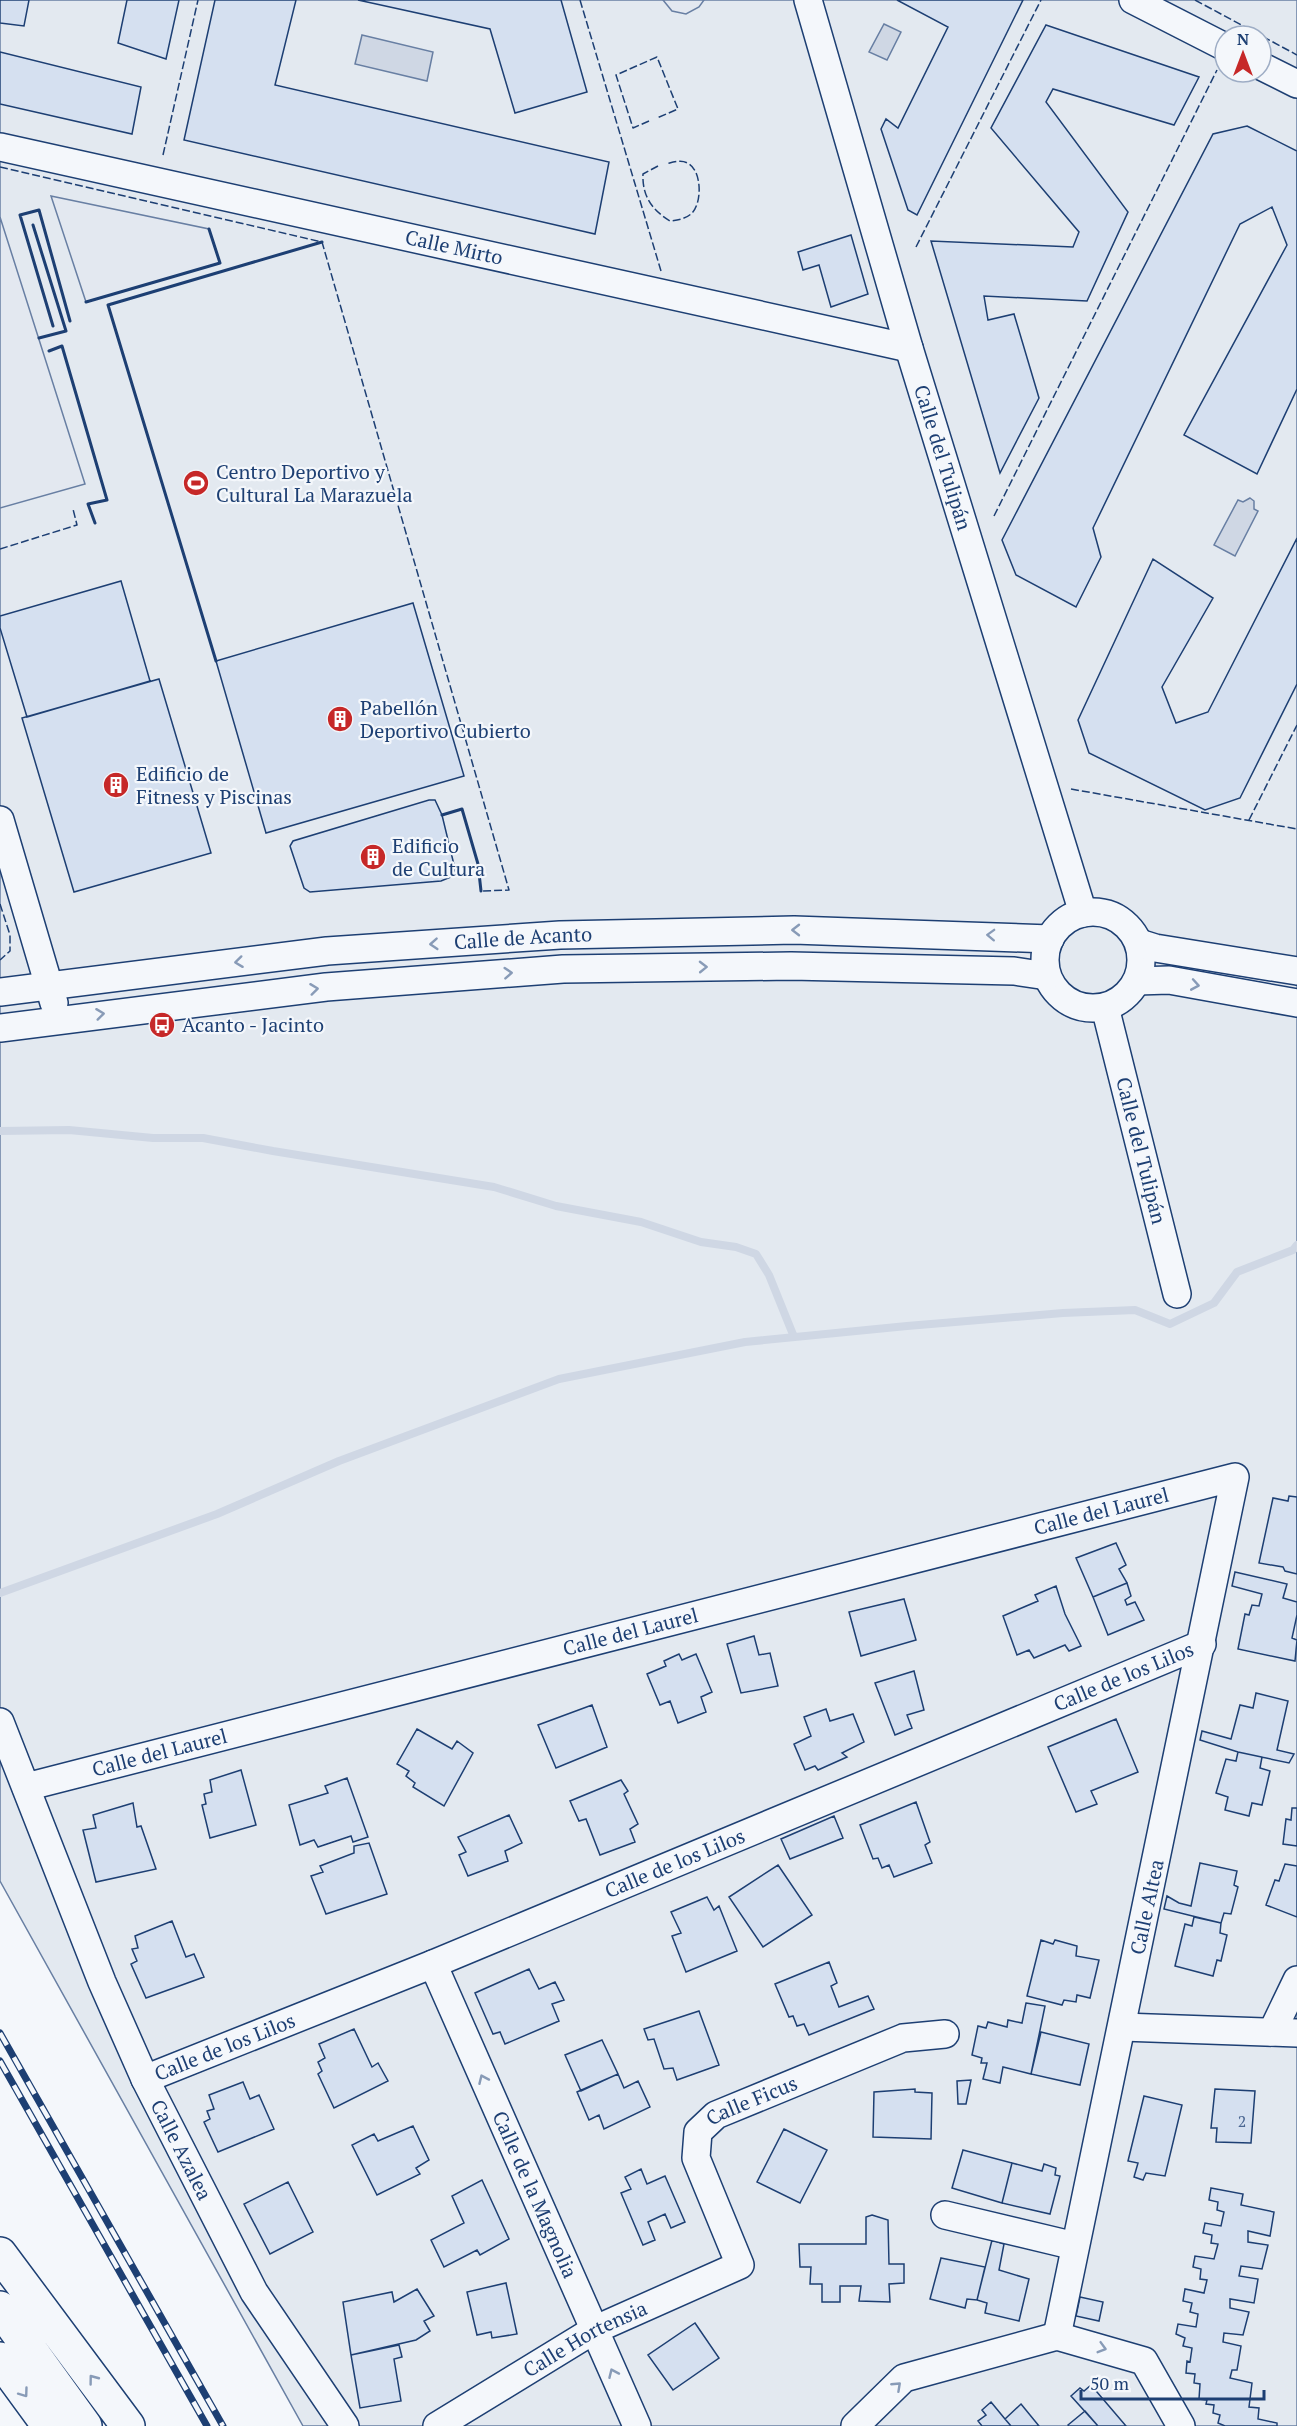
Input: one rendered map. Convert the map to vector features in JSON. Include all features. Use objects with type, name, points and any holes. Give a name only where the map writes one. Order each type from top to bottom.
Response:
[{"type":"highway","points":[[0,2254],[128,2426]]},
{"type":"highway","points":[[0,2308],[85,2426]]},
{"type":"highway","points":[[0,2359],[49,2426]]},
{"type":"street","name":"Calle del Tulipán","points":[[808,0],[909,348],[1083,913]]},
{"type":"street","points":[[1133,0],[1213,41]]},
{"type":"street","points":[[1273,72],[1297,84]]},
{"type":"street","name":"Calle Mirto","points":[[0,147],[909,348]]},
{"type":"street","points":[[0,820],[58,1020]]},
{"type":"street","points":[[1097,912],[1122,921],[1139,943],[1141,968],[1137,981],[1130,993],[1119,1002],[1105,1008],[1091,1009],[1076,1006],[1054,989],[1047,976],[1045,963],[1050,939],[1058,926],[1083,913],[1097,912]]},
{"type":"street","name":"Calle de Acanto","points":[[0,992],[327,951],[560,935],[794,930],[1050,939]]},
{"type":"street","points":[[1139,943],[1155,948],[1297,971]]},
{"type":"street","name":"Calle de Acanto","points":[[0,1028],[326,987],[563,969],[791,966],[1014,971],[1047,976]]},
{"type":"street","points":[[1137,981],[1169,980],[1297,1003]]},
{"type":"street","name":"Calle del Tulipán","points":[[1105,1008],[1177,1294]]},
{"type":"street","name":"Calle Altea","points":[[1057,2336],[1235,1478]]},
{"type":"street","name":"Calle del Laurel","points":[[26,1787],[1235,1478]]},
{"type":"street","name":"Calle de los Lilos","points":[[145,2079],[433,1964],[1202,1644]]},
{"type":"street","name":"Calle Azalea","points":[[0,1722],[102,1982],[145,2079],[254,2292],[345,2426]]},
{"type":"street","name":"Calle de la Magnolia","points":[[433,1964],[637,2426]]},
{"type":"street","points":[[1122,2027],[1284,2032],[1297,1980]]},
{"type":"street","name":"Calle Ficus","points":[[740,2265],[696,2158],[698,2132],[716,2115],[903,2038],[945,2034]]},
{"type":"street","points":[[945,2215],[1075,2246]]},
{"type":"street","name":"Calle Hortensia","points":[[437,2426],[594,2330],[740,2265]]},
{"type":"street","points":[[855,2426],[904,2379],[1057,2336],[1144,2361],[1181,2426]]},
{"type":"shaded area","points":[[0,0],[1297,0],[1297,2426],[303,2426],[0,1881]]},
{"type":"shaded area","points":[[663,0],[704,0],[699,7],[686,14],[672,11]]},
{"type":"shaded area","points":[[884,24],[901,32],[887,60],[869,52]]},
{"type":"shaded area","points":[[362,35],[433,52],[427,81],[355,64]]},
{"type":"shaded area","points":[[51,196],[209,229],[220,263],[86,302]]},
{"type":"shaded area","points":[[0,217],[85,484],[0,508]]},
{"type":"shaded area","points":[[1250,498],[1254,501],[1254,509],[1258,511],[1235,556],[1214,545],[1238,500],[1243,502]]},
{"type":"building","points":[[0,0],[29,0],[24,26],[0,23]]},
{"type":"building","points":[[127,0],[179,0],[166,59],[118,43]]},
{"type":"building","points":[[215,0],[296,0],[275,85],[609,162],[595,234],[184,140]]},
{"type":"building","points":[[358,0],[561,0],[587,92],[515,113],[490,29]]},
{"type":"building","points":[[897,0],[1023,0],[917,215],[908,210],[881,129],[886,119],[898,128],[948,27]]},
{"type":"building","points":[[1046,25],[1199,77],[1174,125],[1053,89],[1046,102],[1128,212],[1087,301],[984,296],[988,320],[1014,314],[1039,398],[1000,473],[931,241],[1073,247],[1079,232],[991,128]]},
{"type":"building","points":[[0,52],[141,87],[132,134],[0,104]]},
{"type":"building","points":[[1247,126],[1297,151],[1297,389],[1257,474],[1184,435],[1287,245],[1272,207],[1240,224],[1093,528],[1101,557],[1076,607],[1016,575],[1002,540],[1213,134]]},
{"type":"building","points":[[851,235],[868,294],[831,307],[819,265],[803,270],[798,252]]},
{"type":"building","points":[[1297,538],[1297,684],[1240,798],[1205,810],[1089,753],[1078,720],[1153,559],[1213,598],[1162,687],[1176,723],[1208,712]]},
{"type":"building","points":[[121,581],[150,681],[27,717],[0,628],[0,616]]},
{"type":"building","name":"Pabellón Deportivo Cubierto","points":[[413,603],[464,776],[266,833],[216,661]]},
{"type":"building","name":"Edificio de Fitness y Piscinas","points":[[159,679],[211,853],[74,892],[22,718]]},
{"type":"building","name":"Edificio de Cultura","points":[[435,800],[442,815],[455,869],[451,877],[441,881],[310,892],[304,888],[290,846],[293,841]]},
{"type":"building","points":[[1289,1496],[1297,1497],[1297,1574],[1285,1571],[1283,1567],[1259,1563],[1273,1498],[1288,1501]]},
{"type":"building","points":[[1116,1543],[1126,1565],[1119,1569],[1127,1583],[1093,1597],[1076,1558]]},
{"type":"building","points":[[1235,1572],[1287,1584],[1283,1598],[1297,1602],[1292,1638],[1297,1640],[1295,1661],[1238,1649],[1245,1614],[1249,1615],[1252,1605],[1259,1606],[1262,1594],[1232,1586]]},
{"type":"building","points":[[1127,1583],[1131,1596],[1125,1600],[1127,1605],[1135,1602],[1144,1620],[1108,1635],[1093,1597]]},
{"type":"building","points":[[1056,1586],[1065,1614],[1081,1646],[1069,1651],[1065,1645],[1034,1658],[1029,1650],[1017,1655],[1003,1616],[1038,1601],[1035,1595]]},
{"type":"building","points":[[904,1599],[916,1640],[861,1656],[849,1612]]},
{"type":"building","points":[[754,1636],[759,1655],[770,1653],[778,1686],[741,1693],[727,1644]]},
{"type":"building","points":[[679,1654],[682,1660],[696,1654],[712,1692],[701,1697],[706,1712],[678,1723],[670,1701],[660,1705],[647,1674],[666,1666],[664,1661]]},
{"type":"building","points":[[914,1671],[924,1710],[907,1715],[912,1728],[895,1735],[875,1683]]},
{"type":"building","points":[[1256,1693],[1288,1701],[1277,1750],[1294,1754],[1289,1763],[1238,1752],[1200,1740],[1202,1731],[1231,1739],[1240,1705],[1253,1708]]},
{"type":"building","points":[[592,1705],[607,1747],[556,1768],[538,1725]]},
{"type":"building","points":[[826,1709],[830,1721],[853,1714],[864,1742],[842,1753],[847,1757],[818,1770],[815,1766],[805,1770],[794,1744],[811,1736],[804,1717]]},
{"type":"building","points":[[1116,1719],[1138,1772],[1091,1791],[1097,1804],[1076,1812],[1048,1747]]},
{"type":"building","points":[[417,1729],[452,1749],[457,1741],[473,1753],[444,1806],[413,1787],[415,1783],[406,1776],[409,1771],[397,1764]]},
{"type":"building","points":[[1238,1752],[1262,1757],[1260,1768],[1270,1771],[1262,1805],[1252,1803],[1249,1816],[1225,1810],[1228,1797],[1216,1793],[1226,1759],[1236,1761]]},
{"type":"building","points":[[241,1770],[256,1825],[210,1838],[202,1805],[206,1804],[204,1794],[212,1792],[210,1780]]},
{"type":"building","points":[[347,1778],[368,1837],[353,1842],[351,1836],[318,1847],[314,1840],[300,1845],[289,1805],[328,1793],[325,1786]]},
{"type":"building","points":[[621,1780],[628,1791],[624,1794],[638,1824],[630,1829],[635,1842],[600,1855],[586,1819],[579,1821],[570,1801]]},
{"type":"building","points":[[916,1802],[930,1842],[925,1845],[932,1863],[894,1877],[889,1865],[882,1868],[878,1858],[873,1859],[860,1825]]},
{"type":"building","points":[[133,1803],[137,1827],[141,1826],[156,1869],[96,1882],[83,1830],[96,1828],[93,1815]]},
{"type":"building","points":[[1292,1808],[1297,1808],[1297,1846],[1283,1844],[1286,1819],[1291,1820]]},
{"type":"building","points":[[509,1815],[522,1843],[505,1851],[508,1861],[468,1876],[459,1855],[466,1852],[458,1837]]},
{"type":"building","points":[[834,1816],[843,1838],[790,1859],[781,1839]]},
{"type":"building","points":[[369,1843],[387,1894],[326,1914],[311,1876],[323,1872],[320,1866],[354,1853],[354,1846]]},
{"type":"building","points":[[1200,1863],[1237,1871],[1234,1885],[1238,1887],[1231,1914],[1224,1913],[1221,1923],[1164,1909],[1167,1896],[1179,1903],[1191,1906]]},
{"type":"building","points":[[1285,1864],[1297,1866],[1297,1917],[1266,1905],[1275,1880],[1279,1881]]},
{"type":"building","points":[[778,1865],[812,1915],[763,1947],[729,1897]]},
{"type":"building","points":[[707,1897],[714,1910],[719,1906],[737,1951],[686,1972],[672,1936],[681,1933],[671,1912]]},
{"type":"building","points":[[1194,1917],[1221,1923],[1220,1933],[1227,1935],[1221,1961],[1217,1960],[1213,1976],[1175,1966],[1185,1924],[1192,1926]]},
{"type":"building","points":[[172,1921],[186,1957],[194,1954],[204,1977],[146,1998],[131,1964],[137,1961],[132,1949],[138,1948],[135,1936]]},
{"type":"building","points":[[1041,1940],[1053,1944],[1055,1940],[1077,1946],[1076,1956],[1099,1960],[1090,1998],[1077,1995],[1076,2002],[1064,2000],[1062,2005],[1027,1996]]},
{"type":"building","points":[[829,1962],[837,1983],[831,1986],[839,2007],[868,1996],[874,2009],[809,2035],[804,2024],[797,2026],[793,2016],[789,2017],[775,1984]]},
{"type":"building","points":[[529,1969],[539,1989],[555,1982],[564,2000],[552,2004],[559,2021],[505,2044],[500,2032],[493,2034],[475,1993]]},
{"type":"building","points":[[1026,2003],[1045,2006],[1031,2074],[1003,2067],[1000,2083],[983,2079],[987,2063],[981,2063],[982,2058],[972,2055],[978,2026],[986,2028],[988,2022],[1007,2027],[1008,2020],[1022,2023]]},
{"type":"building","points":[[699,2011],[719,2065],[677,2080],[673,2068],[664,2069],[654,2039],[648,2040],[644,2029]]},
{"type":"building","points":[[354,2029],[372,2067],[378,2063],[388,2081],[334,2108],[318,2074],[322,2071],[318,2062],[325,2058],[319,2044]]},
{"type":"building","points":[[1041,2032],[1089,2044],[1080,2085],[1031,2074]]},
{"type":"building","points":[[602,2040],[618,2074],[581,2091],[565,2055]]},
{"type":"building","points":[[618,2074],[624,2088],[638,2081],[650,2107],[604,2129],[599,2115],[589,2120],[577,2092]]},
{"type":"building","points":[[971,2080],[966,2104],[958,2104],[957,2081]]},
{"type":"building","points":[[243,2082],[250,2099],[259,2095],[274,2129],[218,2152],[204,2122],[210,2119],[207,2111],[214,2109],[209,2095]]},
{"type":"building","points":[[915,2089],[915,2092],[932,2093],[931,2139],[873,2137],[874,2092]]},
{"type":"building","points":[[1215,2089],[1255,2091],[1251,2143],[1216,2142],[1217,2128],[1211,2128]]},
{"type":"building","points":[[1144,2096],[1182,2105],[1165,2176],[1146,2173],[1143,2180],[1134,2177],[1138,2163],[1128,2161]]},
{"type":"building","points":[[413,2126],[429,2160],[416,2168],[420,2174],[377,2195],[352,2145],[374,2134],[378,2141]]},
{"type":"building","points":[[784,2129],[827,2150],[800,2203],[757,2182]]},
{"type":"building","points":[[963,2150],[1012,2163],[1002,2203],[952,2188]]},
{"type":"building","points":[[1012,2163],[1042,2171],[1044,2164],[1056,2168],[1055,2175],[1060,2176],[1050,2214],[1002,2203]]},
{"type":"building","points":[[641,2169],[647,2184],[665,2176],[685,2222],[671,2228],[665,2214],[648,2222],[655,2240],[643,2245],[621,2193],[631,2189],[625,2177]]},
{"type":"building","points":[[482,2180],[509,2239],[480,2255],[477,2250],[444,2267],[431,2240],[464,2223],[452,2196]]},
{"type":"building","points":[[288,2182],[313,2232],[270,2254],[244,2204]]},
{"type":"building","points":[[1211,2188],[1243,2194],[1241,2205],[1274,2212],[1270,2236],[1248,2231],[1248,2242],[1268,2245],[1262,2269],[1241,2266],[1239,2276],[1258,2279],[1254,2303],[1230,2299],[1230,2308],[1249,2312],[1243,2335],[1224,2333],[1223,2342],[1241,2346],[1237,2370],[1232,2370],[1230,2378],[1252,2383],[1249,2407],[1259,2408],[1258,2419],[1277,2423],[1277,2426],[1225,2426],[1218,2423],[1220,2415],[1213,2413],[1214,2405],[1206,2404],[1207,2400],[1199,2399],[1200,2384],[1194,2383],[1195,2374],[1186,2373],[1187,2361],[1190,2362],[1192,2348],[1183,2346],[1185,2338],[1176,2334],[1178,2324],[1196,2327],[1198,2314],[1190,2312],[1192,2303],[1183,2301],[1185,2289],[1204,2293],[1207,2280],[1200,2279],[1201,2269],[1193,2267],[1195,2256],[1214,2259],[1218,2244],[1211,2243],[1212,2235],[1203,2233],[1205,2223],[1221,2226],[1224,2212],[1217,2210],[1218,2202],[1209,2200]]},
{"type":"building","points":[[872,2215],[888,2220],[889,2264],[904,2264],[904,2283],[889,2284],[890,2302],[859,2301],[861,2286],[840,2286],[840,2302],[822,2302],[822,2284],[810,2284],[811,2267],[800,2267],[799,2244],[866,2244],[866,2217]]},
{"type":"building","points":[[992,2240],[1004,2244],[999,2270],[1029,2279],[1019,2321],[985,2313],[987,2303],[977,2300]]},
{"type":"building","points":[[941,2258],[985,2267],[977,2300],[967,2299],[965,2308],[930,2299]]},
{"type":"building","points":[[506,2283],[517,2334],[492,2338],[491,2332],[477,2335],[467,2292]]},
{"type":"building","points":[[417,2289],[434,2316],[424,2321],[430,2331],[416,2340],[351,2355],[343,2302],[392,2292],[394,2302]]},
{"type":"building","points":[[1080,2297],[1103,2302],[1099,2321],[1076,2316]]},
{"type":"building","points":[[695,2323],[719,2358],[673,2390],[648,2355]]},
{"type":"building","points":[[399,2345],[402,2357],[394,2359],[401,2401],[360,2408],[351,2355]]},
{"type":"building","points":[[1091,2385],[1126,2426],[1098,2426],[1071,2396],[1080,2388],[1084,2391]]},
{"type":"building","points":[[991,2402],[1011,2426],[982,2426],[978,2421],[986,2415],[982,2410]]},
{"type":"building","points":[[1021,2404],[1039,2426],[1011,2426],[1005,2419]]},
{"type":"building","points":[[1085,2411],[1098,2426],[1068,2425]]},
{"type":"waterway","points":[[0,1131],[69,1130],[153,1138],[203,1138],[494,1187],[556,1206],[641,1222],[701,1242],[736,1247],[756,1254],[769,1275],[794,1337]]},
{"type":"waterway","points":[[0,1593],[217,1514],[339,1461],[559,1379],[745,1342],[907,1326],[1063,1313],[1135,1310],[1170,1324],[1214,1303],[1237,1272],[1293,1250],[1297,1245]]},
{"type":"railway","points":[[0,2033],[223,2426]]},
{"type":"railway","points":[[0,2061],[207,2426]]},
{"type":"fence","points":[[163,155],[198,0]]},
{"type":"fence","points":[[580,0],[661,271]]},
{"type":"fence","points":[[916,247],[1041,0]]},
{"type":"fence","points":[[1195,0],[1297,55]]},
{"type":"fence","points":[[649,121],[633,128],[616,75],[657,57],[678,109],[657,118]]},
{"type":"fence","points":[[994,516],[1213,78]]},
{"type":"fence","points":[[658,166],[643,174],[646,196],[653,207],[670,221],[682,219],[692,213],[698,202],[698,180],[689,164],[678,161],[666,164]]},
{"type":"fence","points":[[0,167],[322,242],[509,890],[481,891]]},
{"type":"fence","points":[[0,549],[77,525],[73,509]]},
{"type":"fence","points":[[1249,820],[1297,725]]},
{"type":"fence","points":[[1071,789],[1297,829]]},
{"type":"fence","points":[[0,904],[10,935],[10,951],[0,960]]},
{"type":"wall","points":[[53,326],[20,215],[39,210],[70,321]]},
{"type":"wall","points":[[33,225],[66,331],[39,338]]},
{"type":"wall","points":[[86,302],[220,263],[209,229]]},
{"type":"wall","points":[[216,661],[108,305],[322,242]]},
{"type":"wall","points":[[49,351],[62,346],[107,500],[88,504],[95,523]]},
{"type":"wall","points":[[442,815],[462,809],[478,864],[481,891]]},
{"type":"place","name":"Centro Deportivo y Cultural La Marazuela","points":[[196,483]]},
{"type":"place","name":"Pabellón Deportivo Cubierto","points":[[340,719]]},
{"type":"place","name":"Edificio de Fitness y Piscinas","points":[[116,785]]},
{"type":"place","name":"Edificio de Cultura","points":[[373,857]]},
{"type":"place","name":"Acanto - Jacinto","points":[[162,1025]]}]
